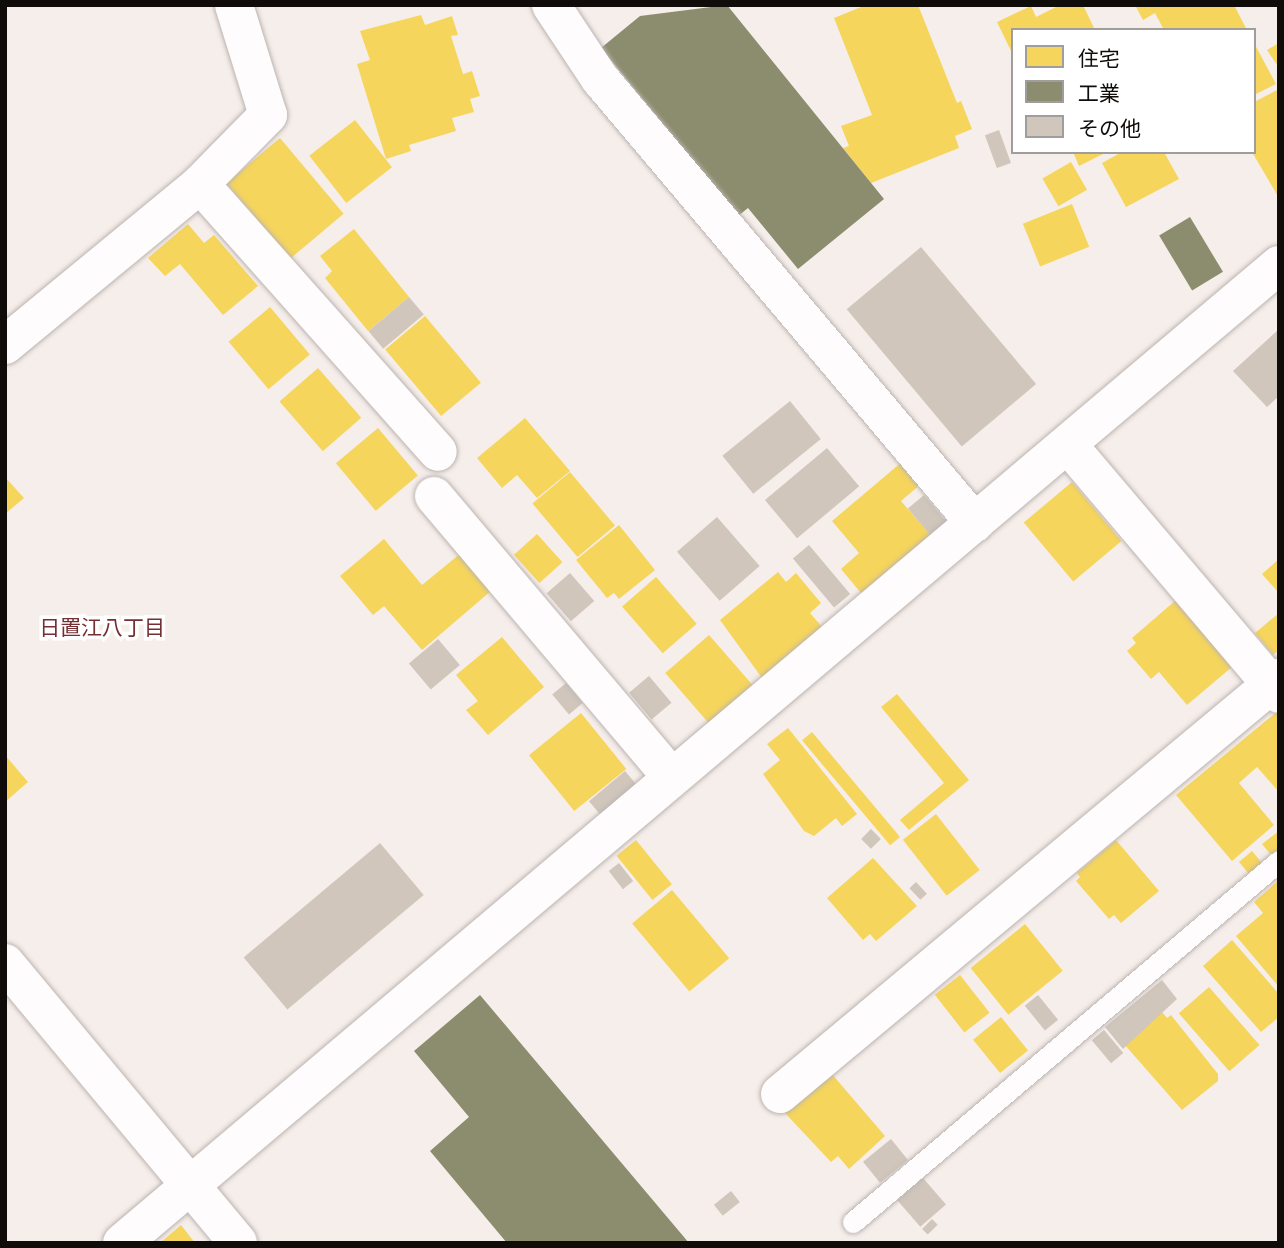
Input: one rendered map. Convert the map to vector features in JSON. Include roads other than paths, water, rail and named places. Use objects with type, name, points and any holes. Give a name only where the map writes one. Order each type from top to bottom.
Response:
[{"type":"street","points":[[5,345],[200,184],[268,115],[234,5]]},
{"type":"street","points":[[551,5],[600,79],[975,523]]},
{"type":"street","points":[[200,184],[438,452]]},
{"type":"street","points":[[122,1243],[671,776],[1069,446],[1279,265]]},
{"type":"street","points":[[780,1094],[1276,686],[1069,446]]},
{"type":"street","points":[[435,496],[671,776]]},
{"type":"street","points":[[5,963],[238,1243]]},
{"type":"lane","points":[[853,1222],[1279,861]]},
{"type":"district","name":"日置江八丁目","points":[[102,628]]}]
